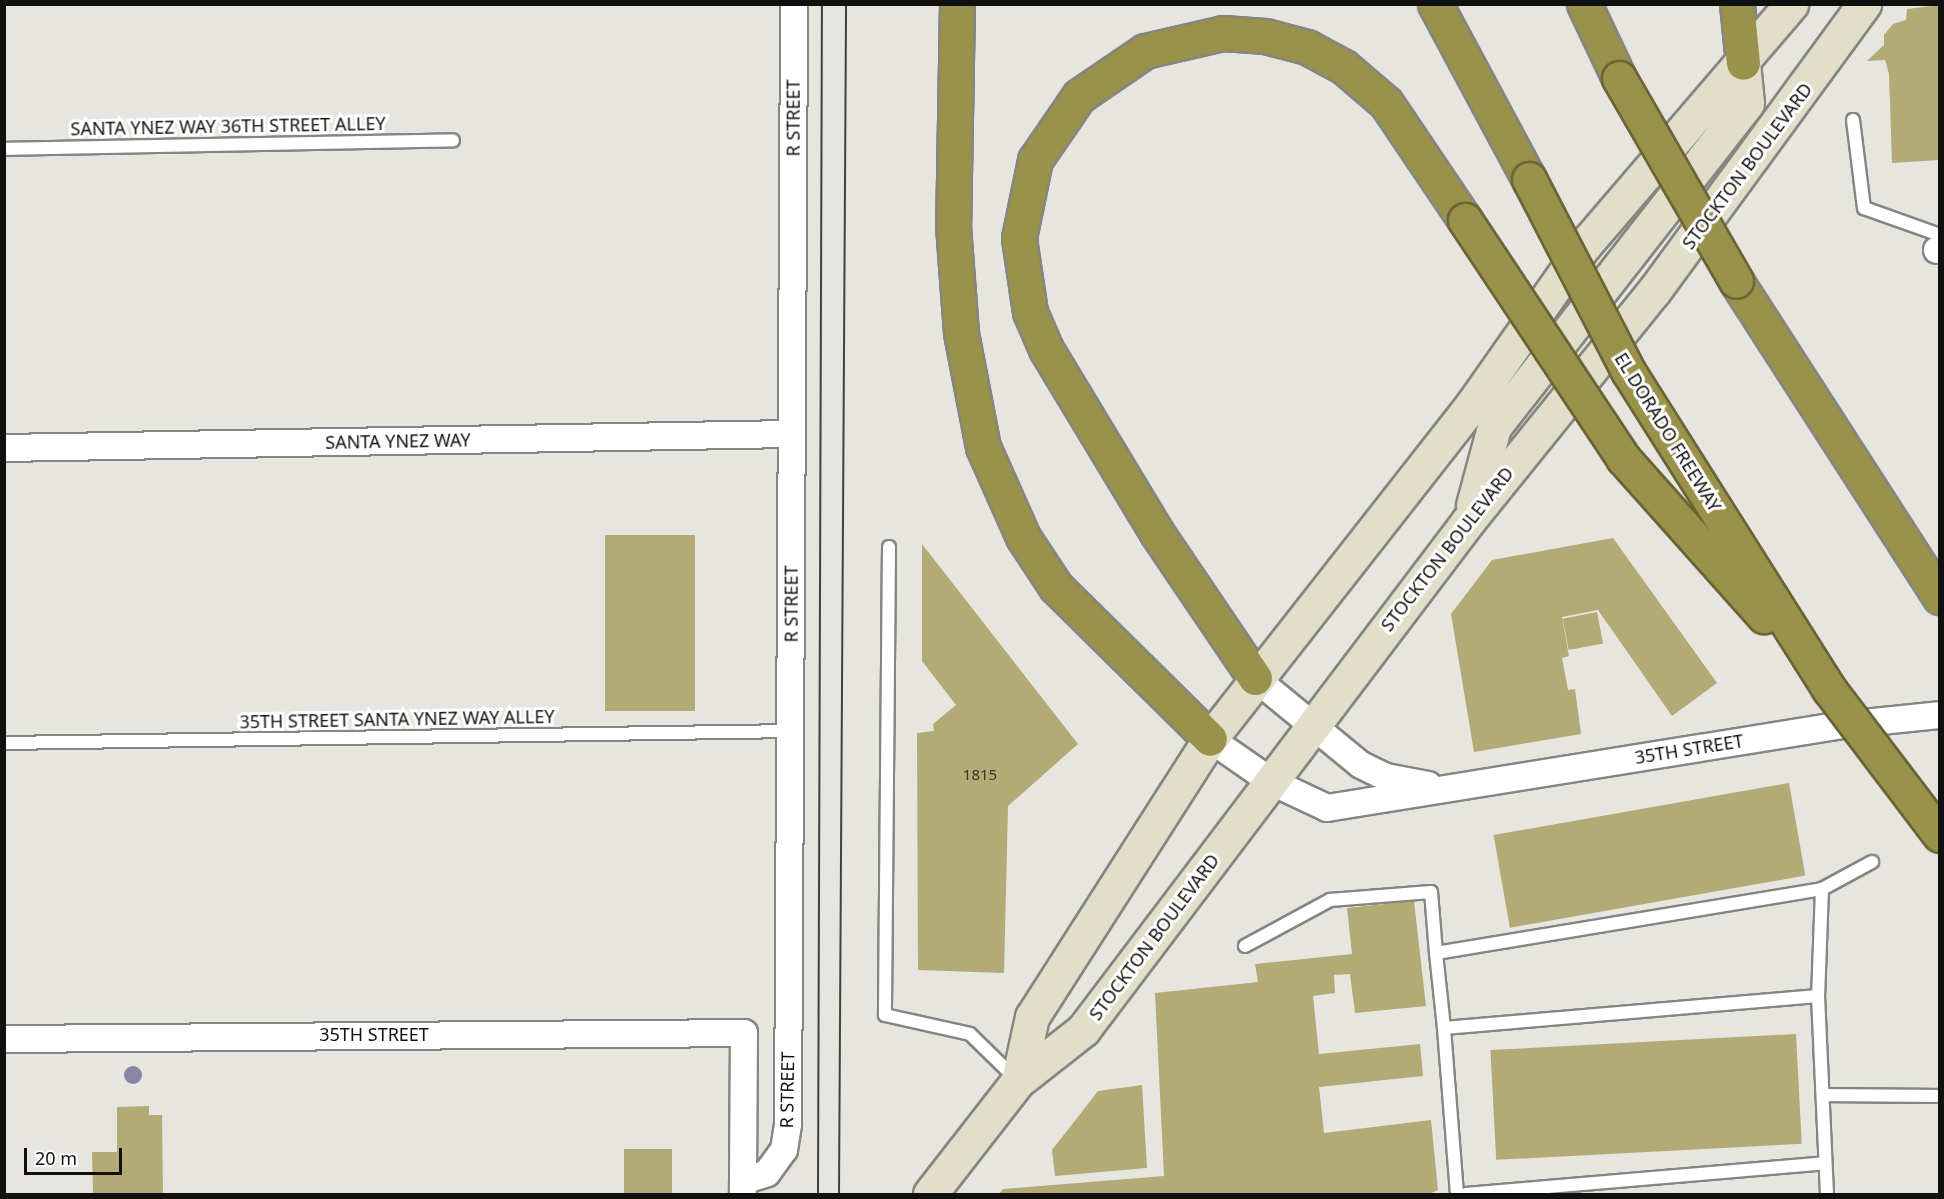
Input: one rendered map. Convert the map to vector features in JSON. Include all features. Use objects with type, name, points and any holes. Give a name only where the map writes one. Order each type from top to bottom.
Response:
[{"type":"highway","points":[[957,4],[953,226],[961,333],[983,447],[1023,537],[1056,587],[1210,739]]},
{"type":"highway","name":"EL DORADO FREEWAY","points":[[1435,4],[1628,371],[1829,689],[1940,835]]},
{"type":"highway","points":[[1584,4],[1619,78],[1736,281],[1940,597]]},
{"type":"highway","points":[[1737,4],[1743,63]]},
{"type":"highway","points":[[1255,678],[1157,533],[1042,340],[1021,273],[1018,238],[1035,160],[1079,96],[1145,51],[1223,33],[1265,36],[1307,47],[1344,67],[1386,103],[1623,458],[1829,689]]},
{"type":"main road","name":"STOCKTON BOULEVARD","points":[[1018,1081],[1032,1017],[1210,739],[1255,678],[1474,402],[1583,247],[1743,63],[1791,4]]},
{"type":"main road","name":"STOCKTON BOULEVARD","points":[[938,1190],[1018,1081],[1083,1030],[1469,520],[1654,291],[1864,4]]},
{"type":"main road","points":[[1469,520],[1494,427],[1747,103],[1743,63]]},
{"type":"street","name":"R STREET","points":[[743,1188],[767,1173],[784,1150],[788,1124],[794,4]]},
{"type":"street","name":"SANTA YNEZ WAY","points":[[4,448],[791,434]]},
{"type":"street","name":"35TH STREET","points":[[1255,678],[1361,765],[1386,777],[1440,788]]},
{"type":"street","name":"35TH STREET","points":[[1210,739],[1272,782],[1327,808],[1364,806],[1440,788],[1843,724],[1940,715]]},
{"type":"street","name":"R STREET","points":[[743,1188],[744,1033]]},
{"type":"street","name":"35TH STREET","points":[[4,1039],[744,1033]]},
{"type":"lane","points":[[1853,120],[1864,208],[1939,244]]},
{"type":"lane","name":"SANTA YNEZ WAY 36TH STREET ALLEY","points":[[4,148],[453,140]]},
{"type":"lane","points":[[889,547],[885,1015],[970,1034],[1018,1081]]},
{"type":"lane","name":"35TH STREET SANTA YNEZ WAY ALLEY","points":[[4,743],[790,731]]},
{"type":"lane","points":[[1436,953],[1822,889],[1872,862]]},
{"type":"lane","points":[[1822,889],[1818,996],[1827,1194]]},
{"type":"lane","points":[[1245,946],[1330,900],[1431,892],[1456,1194]]},
{"type":"lane","points":[[1444,1028],[1818,996]]},
{"type":"lane","points":[[1823,1095],[1940,1096]]},
{"type":"lane","points":[[1466,1194],[1826,1163]]},
{"type":"building","points":[[1940,5],[1940,160],[1892,163],[1889,74],[1885,60],[1867,61],[1884,45],[1884,35],[1893,24],[1906,20],[1907,9]]},
{"type":"building","points":[[605,535],[695,535],[695,711],[605,711]]},
{"type":"building","points":[[1613,538],[1717,683],[1672,716],[1598,610],[1562,617],[1569,656],[1562,658],[1568,690],[1575,689],[1581,734],[1474,752],[1451,614],[1492,560]]},
{"type":"building","points":[[922,544],[1078,744],[1008,806],[1004,973],[918,970],[917,733],[934,731],[933,724],[956,705],[922,661]]},
{"type":"building","points":[[1597,612],[1603,643],[1569,650],[1563,619]]},
{"type":"building","points":[[1789,783],[1805,876],[1510,928],[1494,835]]},
{"type":"building","points":[[1414,901],[1426,1006],[1355,1013],[1350,974],[1334,975],[1335,993],[1313,996],[1319,1054],[1420,1044],[1423,1076],[1319,1087],[1324,1133],[1431,1120],[1438,1190],[1429,1194],[999,1194],[1003,1189],[1164,1176],[1155,993],[1258,982],[1255,964],[1352,954],[1347,908]]},
{"type":"building","points":[[1796,1034],[1802,1144],[1496,1160],[1490,1050]]},
{"type":"building","points":[[1142,1085],[1147,1168],[1055,1176],[1052,1150],[1098,1091]]},
{"type":"building","points":[[149,1106],[149,1115],[162,1115],[163,1194],[93,1194],[92,1152],[117,1152],[117,1107]]},
{"type":"building","points":[[624,1149],[672,1149],[672,1194],[624,1194]]},
{"type":"tram line","points":[[818,1194],[822,4]]},
{"type":"tram line","points":[[839,1194],[846,4]]}]
